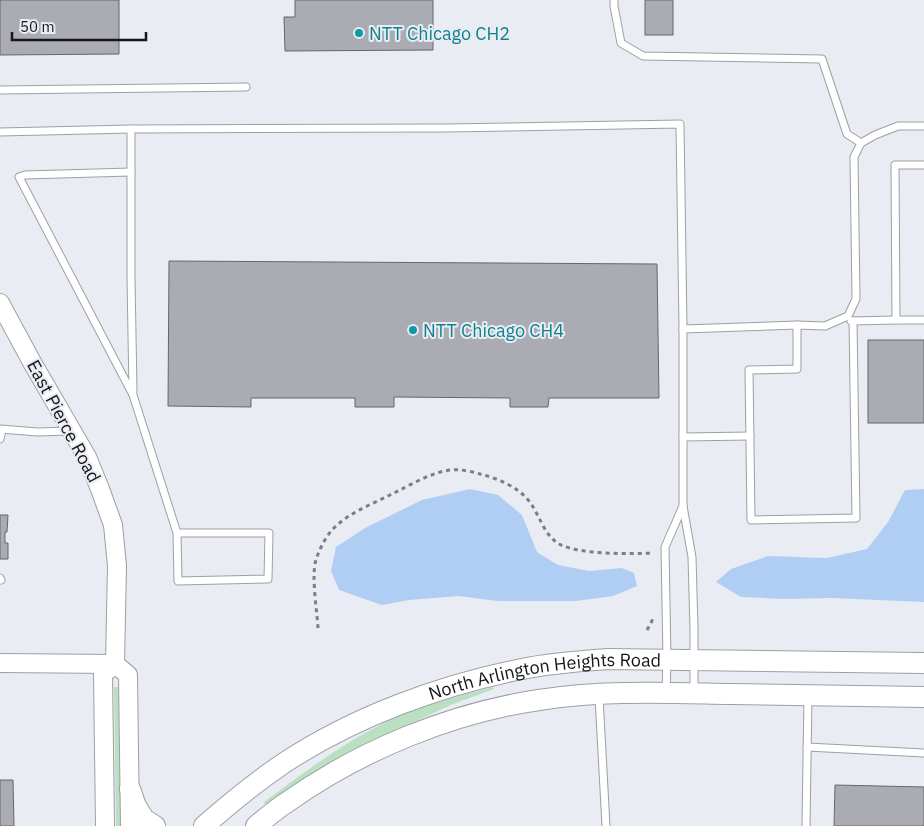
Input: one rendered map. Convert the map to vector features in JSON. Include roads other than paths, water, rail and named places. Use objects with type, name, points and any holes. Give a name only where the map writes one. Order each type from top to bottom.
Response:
[{"type":"main road","name":"North Arlington Heights Road","points":[[204,826],[252,786],[286,762],[359,722],[396,705],[428,694],[472,680],[524,668],[608,659],[924,663]]},
{"type":"main road","name":"North Arlington Heights Road","points":[[256,826],[286,803],[352,762],[391,744],[468,716],[539,700],[599,694],[666,693],[924,697]]},
{"type":"main road","points":[[130,790],[136,806],[144,819],[155,826]]},
{"type":"main road","points":[[188,826],[221,811]]},
{"type":"street","name":"East Pierce Road","points":[[0,303],[87,457],[113,525],[117,566],[116,664]]},
{"type":"street","points":[[0,663],[116,664],[128,675],[130,826]]},
{"type":"street","points":[[105,826],[103,674],[116,664]]},
{"type":"lane","points":[[614,0],[621,43],[643,56],[822,59],[847,134],[861,143]]},
{"type":"lane","points":[[0,90],[246,87]]},
{"type":"lane","points":[[0,132],[680,124],[683,506],[692,557],[694,693]]},
{"type":"lane","points":[[683,329],[797,325],[825,326],[848,316],[856,299],[854,157],[861,143],[875,135],[898,126],[924,126]]},
{"type":"lane","points":[[131,129],[133,395]]},
{"type":"lane","points":[[896,320],[895,165],[924,165]]},
{"type":"lane","points":[[131,172],[19,177],[133,395],[177,533],[178,582],[268,580],[270,533],[177,533]]},
{"type":"lane","points":[[837,321],[924,320]]},
{"type":"lane","points":[[797,325],[797,369],[749,370],[751,520],[856,518],[854,321]]},
{"type":"lane","points":[[0,439],[1,429],[38,432],[73,431]]},
{"type":"lane","points":[[683,437],[750,436]]},
{"type":"lane","points":[[666,693],[665,547],[683,506]]},
{"type":"lane","points":[[599,694],[606,826]]},
{"type":"lane","points":[[806,826],[808,695]]},
{"type":"lane","points":[[807,747],[924,753]]},
{"type":"water","points":[[470,489],[498,495],[522,515],[537,552],[558,565],[589,571],[622,568],[634,573],[637,586],[613,596],[576,601],[497,601],[459,596],[409,600],[382,605],[339,590],[331,571],[336,547],[365,528],[422,500]]},
{"type":"water","points":[[924,489],[924,602],[741,597],[716,582],[731,569],[768,556],[827,558],[867,549],[888,522],[905,490]]},
{"type":"place","name":"NTT Chicago CH2","points":[[359,33]]},
{"type":"place","name":"NTT Chicago CH4","points":[[413,330]]}]
